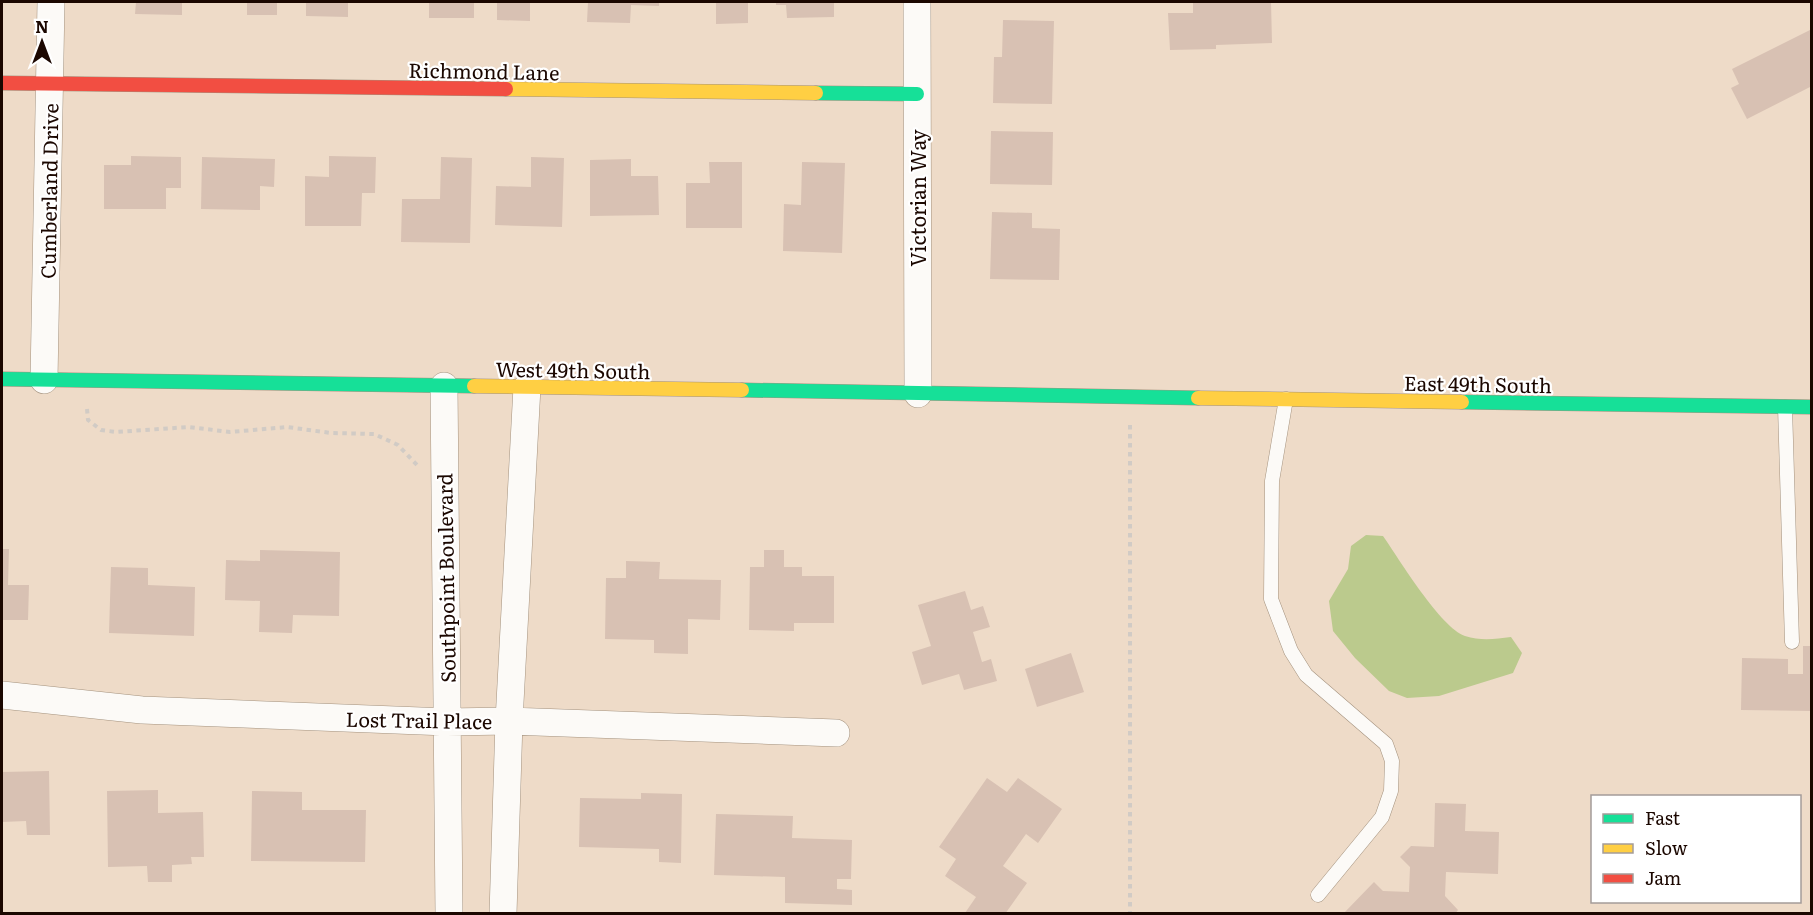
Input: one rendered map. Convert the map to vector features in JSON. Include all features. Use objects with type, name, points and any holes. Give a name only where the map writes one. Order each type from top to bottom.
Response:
[{"type":"street","name":"Cumberland Drive","points":[[44,380],[51,2]]},
{"type":"street","name":"Victorian Way","points":[[917,2],[918,394]]},
{"type":"street","name":"Richmond Lane","points":[[2,83],[916,94]]},
{"type":"street","name":"West 49th South","points":[[2,379],[1144,397]]},
{"type":"street","name":"Southpoint Boulevard","points":[[444,386],[449,914]]},
{"type":"street","points":[[503,914],[509,721],[527,387]]},
{"type":"street","name":"East 49th South","points":[[1144,397],[1812,408]]},
{"type":"street","name":"Lost Trail Place","points":[[2,695],[142,710],[447,722],[509,721],[836,733]]},
{"type":"lane","points":[[1286,399],[1272,481],[1271,598],[1291,651],[1306,675],[1386,744],[1392,761],[1391,790],[1382,817],[1318,895]]},
{"type":"lane","points":[[1785,407],[1792,642]]},
{"type":"path","points":[[1130,396],[1130,914]]},
{"type":"path","points":[[87,403],[88,420],[101,430],[117,432],[189,427],[230,432],[287,427],[331,433],[374,434],[398,445],[419,468]]},
{"type":"shaded area","points":[[1366,535],[1383,536],[1421,592],[1455,630],[1477,639],[1511,637],[1522,653],[1513,673],[1439,696],[1407,698],[1389,691],[1355,658],[1333,631],[1329,601],[1348,569],[1351,546]]},
{"type":"building","points":[[136,2],[182,2],[182,15],[135,14]]},
{"type":"building","points":[[247,2],[277,2],[277,15],[247,15]]},
{"type":"building","points":[[306,2],[348,2],[348,17],[306,16]]},
{"type":"building","points":[[429,2],[474,2],[474,18],[429,18]]},
{"type":"building","points":[[497,2],[530,2],[530,21],[497,20]]},
{"type":"building","points":[[588,2],[659,2],[659,6],[631,5],[630,23],[587,22]]},
{"type":"building","points":[[716,2],[748,2],[748,23],[716,24]]},
{"type":"building","points":[[776,2],[834,2],[834,17],[787,18],[786,5],[776,5]]},
{"type":"building","points":[[1193,2],[1271,2],[1272,43],[1216,45],[1216,49],[1170,50],[1168,13],[1193,13]]},
{"type":"building","points":[[1003,20],[1054,21],[1052,104],[993,103],[994,57],[1002,57]]},
{"type":"building","points":[[1812,29],[1812,86],[1747,119],[1731,88],[1739,84],[1732,69]]},
{"type":"building","points":[[991,131],[1053,132],[1052,185],[990,184]]},
{"type":"building","points":[[131,156],[181,157],[181,188],[166,188],[166,209],[104,209],[104,165],[131,165]]},
{"type":"building","points":[[329,156],[376,157],[375,193],[362,193],[361,226],[305,226],[305,176],[329,177]]},
{"type":"building","points":[[202,157],[275,159],[274,187],[260,186],[260,210],[201,209]]},
{"type":"building","points":[[441,157],[472,158],[470,243],[401,242],[402,199],[440,199]]},
{"type":"building","points":[[531,157],[564,158],[562,227],[495,225],[496,186],[531,187]]},
{"type":"building","points":[[631,159],[631,176],[658,176],[659,215],[590,216],[590,160]]},
{"type":"building","points":[[709,162],[742,162],[742,228],[686,228],[686,183],[710,183]]},
{"type":"building","points":[[802,162],[845,163],[842,253],[783,251],[784,204],[801,205]]},
{"type":"building","points":[[992,212],[1032,213],[1032,228],[1060,229],[1059,280],[990,279]]},
{"type":"building","points":[[2,549],[9,549],[8,585],[29,585],[28,620],[2,620]]},
{"type":"building","points":[[260,550],[340,552],[339,616],[293,615],[292,633],[259,632],[260,601],[225,600],[226,560],[260,561]]},
{"type":"building","points":[[764,550],[784,550],[784,567],[802,567],[802,576],[834,576],[834,623],[794,623],[794,631],[749,630],[750,567],[764,567]]},
{"type":"building","points":[[626,561],[660,562],[659,579],[721,580],[720,620],[688,619],[688,654],[654,653],[654,640],[605,639],[606,578],[626,578]]},
{"type":"building","points":[[111,567],[148,568],[148,585],[195,587],[194,636],[109,633]]},
{"type":"building","points":[[965,591],[971,610],[983,606],[990,627],[973,632],[982,662],[991,659],[997,681],[964,690],[959,674],[922,685],[912,652],[931,646],[918,605]]},
{"type":"building","points":[[1803,646],[1812,646],[1812,711],[1741,710],[1742,658],[1788,659],[1788,674],[1803,674]]},
{"type":"building","points":[[1071,653],[1084,692],[1037,707],[1025,669]]},
{"type":"building","points":[[49,771],[50,835],[27,835],[26,821],[2,822],[2,772]]},
{"type":"building","points":[[987,778],[1007,792],[1018,778],[1062,809],[1038,843],[1026,834],[1003,866],[1027,883],[1005,914],[966,914],[976,897],[945,876],[956,859],[939,847]]},
{"type":"building","points":[[158,790],[158,813],[203,812],[204,857],[191,857],[192,864],[172,865],[172,882],[148,882],[147,866],[108,867],[107,791]]},
{"type":"building","points":[[252,791],[302,792],[302,810],[366,810],[365,862],[251,861]]},
{"type":"building","points":[[641,793],[682,794],[681,863],[659,862],[659,849],[579,847],[580,798],[641,799]]},
{"type":"building","points":[[1435,803],[1466,804],[1465,831],[1499,832],[1498,874],[1446,872],[1445,896],[1458,910],[1455,914],[1343,914],[1374,882],[1383,891],[1409,892],[1410,867],[1400,857],[1411,846],[1434,847]]},
{"type":"building","points":[[716,814],[793,816],[792,838],[852,840],[851,879],[837,879],[837,889],[852,890],[852,905],[785,903],[785,877],[714,875]]},
{"type":"traffic: fast","points":[[816,93],[917,94]]},
{"type":"traffic: fast","points":[[2,379],[474,386]]},
{"type":"traffic: fast","points":[[742,390],[1198,398]]},
{"type":"traffic: fast","points":[[1462,402],[1812,407]]},
{"type":"traffic: slow","points":[[506,89],[816,93]]},
{"type":"traffic: slow","points":[[474,386],[742,390]]},
{"type":"traffic: slow","points":[[1198,398],[1462,402]]},
{"type":"traffic: jam","points":[[2,83],[506,89]]}]
